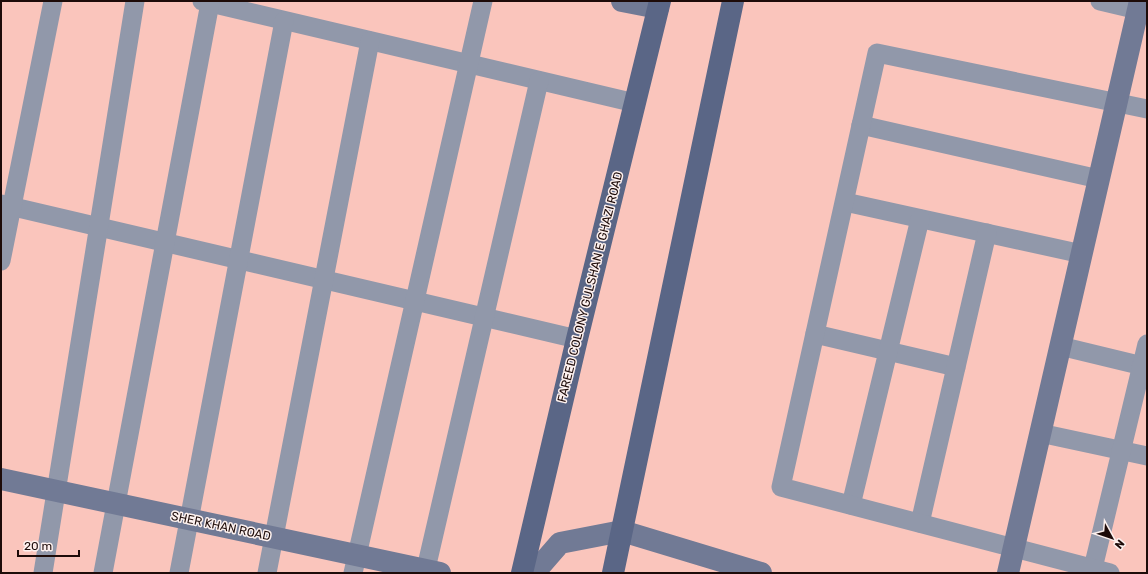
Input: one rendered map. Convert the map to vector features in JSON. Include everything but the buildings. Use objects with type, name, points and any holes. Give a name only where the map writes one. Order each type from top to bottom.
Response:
[{"type":"main road","points":[[613,573],[733,1]]},
{"type":"main road","name":"FAREED COLONY GULSHAN E GHAZI ROAD","points":[[522,573],[577,339],[659,5]]},
{"type":"street","points":[[1,261],[6,205],[53,1]]},
{"type":"street","points":[[43,573],[135,1]]},
{"type":"street","points":[[355,564],[483,1]]},
{"type":"street","points":[[622,1],[659,5]]},
{"type":"street","points":[[1008,573],[1139,6],[1100,1]]},
{"type":"street","points":[[104,573],[165,242],[206,2],[635,104]]},
{"type":"street","points":[[179,573],[284,21]]},
{"type":"street","points":[[267,573],[370,41]]},
{"type":"street","points":[[1147,109],[878,53],[781,487],[1101,571],[1121,451],[1144,366],[1147,344]]},
{"type":"street","points":[[430,572],[484,317],[539,81]]},
{"type":"street","points":[[861,125],[1099,179]]},
{"type":"street","points":[[844,202],[1082,254]]},
{"type":"street","points":[[6,205],[577,339]]},
{"type":"street","points":[[851,505],[920,219]]},
{"type":"street","points":[[920,523],[987,233]]},
{"type":"street","points":[[815,334],[956,367]]},
{"type":"street","points":[[1060,346],[1144,366]]},
{"type":"street","points":[[1040,433],[1147,456]]},
{"type":"street","name":"SHER KHAN ROAD","points":[[1,479],[274,537],[355,564],[430,572]]},
{"type":"street","points":[[534,573],[560,543],[622,531],[717,566],[761,573]]}]
